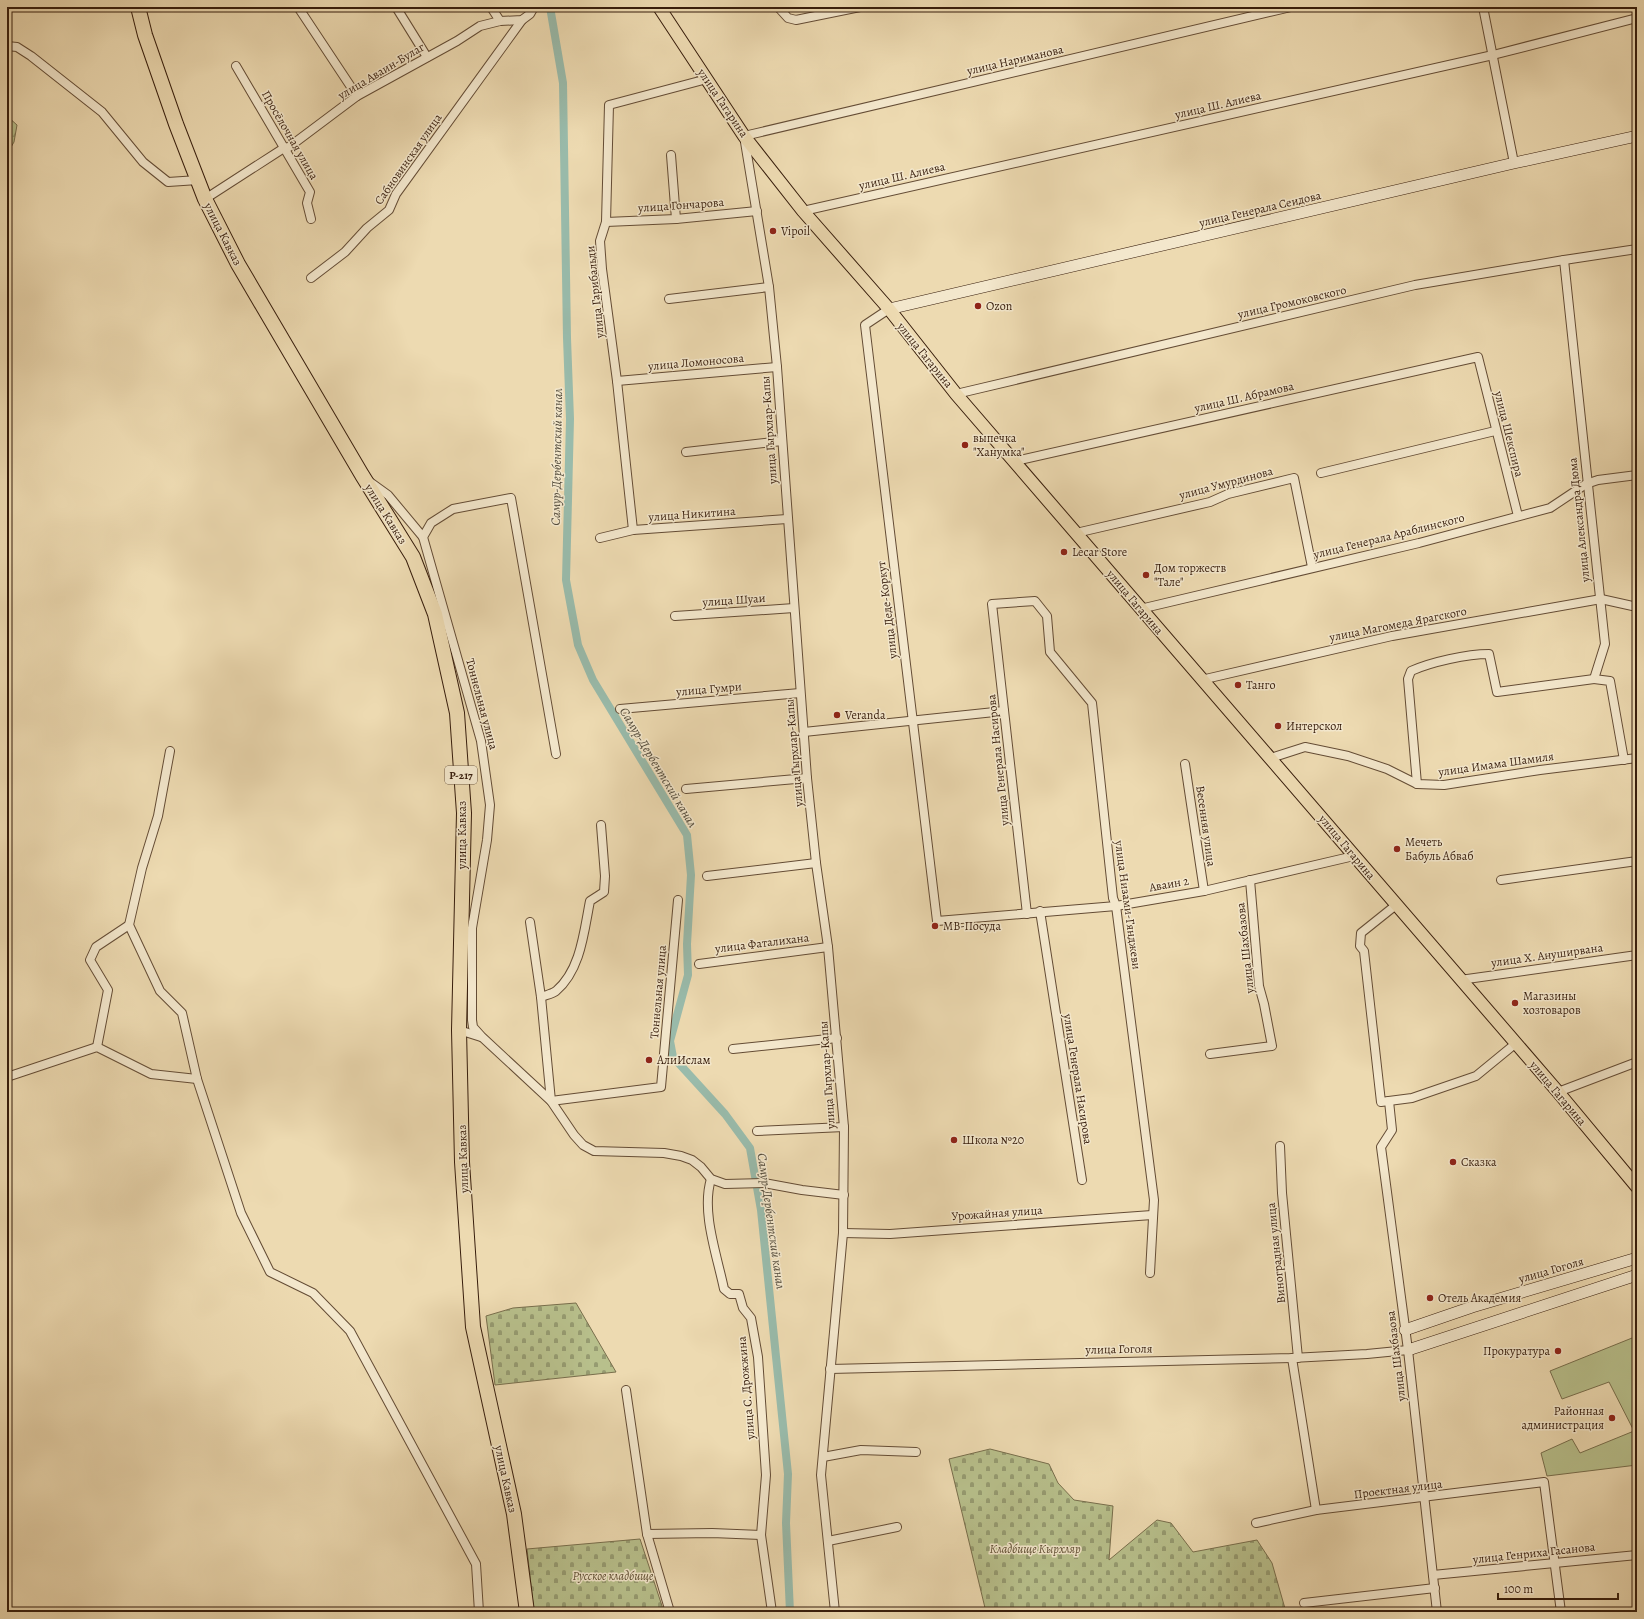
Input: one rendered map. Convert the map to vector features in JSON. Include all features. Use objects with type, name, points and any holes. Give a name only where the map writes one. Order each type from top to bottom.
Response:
[{"type":"highway","name":"улица Кавказ","points":[[138,7],[150,50],[205,199],[238,264],[362,475],[413,557],[436,614],[457,713],[464,813],[459,1030],[462,1162],[473,1327],[514,1514],[527,1612]]},
{"type":"main road","name":"улица Гагарина","points":[[659,7],[744,136],[803,211],[889,309],[956,394],[1515,1044],[1558,1092],[1635,1184]]},
{"type":"street","points":[[298,7],[357,96]]},
{"type":"street","points":[[396,7],[426,57]]},
{"type":"street","points":[[491,7],[500,21]]},
{"type":"street","points":[[522,20],[530,14],[534,7]]},
{"type":"street","points":[[778,7],[788,18],[796,20],[860,7]]},
{"type":"street","name":"улица Нариманова","points":[[744,136],[1290,7]]},
{"type":"street","points":[[1483,7],[1514,163]]},
{"type":"street","name":"улица Ш. Алиева","points":[[803,211],[1493,55],[1637,18]]},
{"type":"street","name":"улица Аваин-Булаг","points":[[205,199],[284,148],[289,147],[357,96],[457,41],[480,26],[500,21],[522,20]]},
{"type":"street","name":"Сабновинская улица","points":[[311,278],[345,252],[367,228],[389,210],[396,194],[522,20]]},
{"type":"street","points":[[7,46],[17,47],[31,56],[102,112],[143,162],[168,182],[198,180]]},
{"type":"street","name":"Просёлочная улица","points":[[236,66],[310,192],[307,203],[311,218]]},
{"type":"street","name":"улица Гарибальди","points":[[633,530],[600,241],[606,222],[609,105],[707,79]]},
{"type":"street","name":"улица Гырхлар-Капы","points":[[744,136],[769,287],[777,367],[800,693],[816,863],[828,947],[844,1127],[843,1233],[830,1369]]},
{"type":"street","name":"улица Генерала Сеидова","points":[[889,309],[1514,163],[1637,136]]},
{"type":"street","points":[[671,155],[676,219]]},
{"type":"street","name":"улица Гончарова","points":[[606,222],[676,219],[757,211]]},
{"type":"street","name":"улица Громоковского","points":[[956,394],[1415,285],[1637,249]]},
{"type":"street","name":"улица Александра Дюма","points":[[1564,260],[1586,484],[1597,579],[1601,599],[1604,644],[1594,679]]},
{"type":"street","points":[[669,299],[769,287]]},
{"type":"street","name":"улица Деде-Коркут","points":[[889,309],[865,325],[937,920]]},
{"type":"street","name":"улица Шекспира","points":[[1478,357],[1495,431],[1518,516]]},
{"type":"street","name":"улица Ш. Абрамова","points":[[1015,461],[1478,357]]},
{"type":"street","name":"улица Ломоносова","points":[[617,381],[777,367]]},
{"type":"street","points":[[1321,473],[1495,431]]},
{"type":"street","points":[[686,452],[782,441]]},
{"type":"street","points":[[362,475],[388,496],[423,537],[431,523],[453,509],[511,498],[556,754]]},
{"type":"street","name":"улица Генерала Араблинского","points":[[1140,609],[1312,567],[1419,543],[1550,508],[1586,484],[1598,480],[1637,475]]},
{"type":"street","name":"улица Умурдинова","points":[[1076,533],[1210,502],[1228,494],[1294,478],[1312,567]]},
{"type":"street","name":"улица Никитина","points":[[600,538],[633,530],[787,519]]},
{"type":"street","name":"Тоннельная улица","points":[[423,537],[481,741],[490,805],[487,840],[472,928],[472,1020],[474,1027],[482,1037],[551,1101],[661,1087],[678,900]]},
{"type":"street","points":[[1601,599],[1637,607]]},
{"type":"street","name":"улица Магомеда Ярагского","points":[[1202,680],[1392,636],[1601,599]]},
{"type":"street","name":"улица Низами-Гянджеви","points":[[992,604],[1034,601],[1047,616],[1050,652],[1092,703],[1113,898],[1116,906],[1153,1185],[1154,1200],[1150,1273]]},
{"type":"street","name":"улица Генерала Насирова","points":[[992,604],[1027,914]]},
{"type":"street","name":"улица Шуаи","points":[[675,616],[794,608]]},
{"type":"street","points":[[1417,784],[1408,679],[1411,671],[1420,667],[1447,661],[1489,654],[1497,692],[1594,679],[1610,681],[1624,760]]},
{"type":"street","name":"улица Гумри","points":[[620,709],[800,693]]},
{"type":"street","points":[[804,732],[1004,711]]},
{"type":"street","name":"улица Имама Шамиля","points":[[1270,758],[1305,747],[1324,750],[1393,771],[1417,784],[1444,785],[1540,770],[1637,758]]},
{"type":"street","points":[[170,751],[158,816],[142,868],[129,924],[160,991],[182,1014],[198,1079],[241,1212],[270,1272],[313,1293],[350,1331],[476,1564],[479,1612]]},
{"type":"street","name":"Весенняя улица","points":[[1185,764],[1204,891]]},
{"type":"street","points":[[686,789],[808,778]]},
{"type":"street","points":[[541,997],[555,992],[572,971],[582,944],[590,901],[604,892],[605,876],[601,825]]},
{"type":"street","name":"Аваин 2","points":[[937,920],[1116,906],[1204,891],[1354,856]]},
{"type":"street","points":[[1501,880],[1637,861]]},
{"type":"street","points":[[707,876],[816,863]]},
{"type":"street","name":"улица Шахбазова","points":[[1210,1054],[1272,1046],[1259,986],[1250,880]]},
{"type":"street","name":"улица Шахбазова","points":[[1396,905],[1361,933],[1360,946],[1364,951],[1385,1102],[1392,1130],[1381,1146],[1408,1350],[1437,1612]]},
{"type":"street","name":"улица Генерала Насирова","points":[[1040,911],[1082,1180]]},
{"type":"street","points":[[530,922],[541,997],[551,1101],[574,1135],[583,1145],[594,1151],[664,1153],[681,1156],[692,1160],[701,1167],[711,1179],[725,1184],[764,1183],[802,1190],[844,1195]]},
{"type":"street","points":[[96,1047],[108,990],[90,960],[96,947],[129,924]]},
{"type":"street","name":"улица Фаталихана","points":[[698,964],[828,947]]},
{"type":"street","name":"улица Х. Ануширвана","points":[[1460,980],[1637,955]]},
{"type":"street","points":[[459,1030],[482,1037]]},
{"type":"street","points":[[733,1049],[837,1038]]},
{"type":"street","points":[[1385,1102],[1412,1098],[1476,1076],[1515,1044]]},
{"type":"street","points":[[7,1077],[96,1047],[150,1074],[198,1079]]},
{"type":"street","points":[[1558,1092],[1637,1062]]},
{"type":"street","points":[[757,1131],[844,1127]]},
{"type":"street","name":"Виноградная улица","points":[[1280,1146],[1282,1193],[1295,1358],[1316,1510]]},
{"type":"street","name":"улица С. Дрожжина","points":[[711,1179],[707,1190],[706,1205],[724,1289],[730,1294],[739,1294],[742,1308],[750,1315],[758,1357],[766,1475],[761,1535],[772,1612]]},
{"type":"street","name":"Урожайная улица","points":[[843,1233],[890,1234],[1152,1215]]},
{"type":"street","name":"улица Гоголя","points":[[1405,1330],[1479,1305],[1637,1258]]},
{"type":"street","points":[[1408,1350],[1637,1275]]},
{"type":"street","name":"улица Гоголя","points":[[830,1369],[1295,1358],[1408,1350]]},
{"type":"street","points":[[830,1369],[821,1475],[834,1612]]},
{"type":"street","points":[[626,1390],[647,1534],[670,1612]]},
{"type":"street","points":[[823,1457],[861,1450],[916,1452]]},
{"type":"street","name":"Проектная улица","points":[[1256,1523],[1316,1510],[1424,1498],[1544,1482],[1556,1562]]},
{"type":"street","points":[[828,1541],[897,1527]]},
{"type":"street","points":[[647,1534],[712,1533],[761,1535]]},
{"type":"street","name":"улица Генриха Гасанова","points":[[1433,1575],[1637,1555]]},
{"type":"street","points":[[1556,1562],[1562,1612]]},
{"type":"street","points":[[1304,1603],[1435,1588]]},
{"type":"green space","points":[[7,116],[17,125],[14,142],[7,154]]},
{"type":"green space","points":[[576,1303],[616,1372],[495,1385],[486,1316],[513,1308]]},
{"type":"green space","points":[[1637,1336],[1637,1465],[1547,1476],[1541,1453],[1572,1439],[1580,1453],[1634,1431],[1609,1382],[1562,1399],[1550,1371]]},
{"type":"green space","name":"Кладбище Кырхляр","points":[[990,1449],[1049,1464],[1058,1483],[1074,1500],[1113,1506],[1109,1560],[1157,1520],[1171,1523],[1193,1552],[1257,1540],[1272,1563],[1286,1612],[986,1612],[949,1459]]},
{"type":"green space","name":"Русское кладбище","points":[[640,1539],[664,1612],[534,1612],[527,1549]]},
{"type":"waterway","name":"Самур-Дербентский канал","points":[[550,7],[563,83],[567,338],[570,419],[566,580],[578,645],[593,680],[687,835],[691,875],[687,944],[688,975],[670,1041],[673,1057],[725,1114],[750,1148],[761,1210],[788,1474],[786,1523],[790,1612]]},
{"type":"place","name":"Vipoil","points":[[773,231]]},
{"type":"place","name":"Ozon","points":[[978,306]]},
{"type":"place","name":"выпечка \"Ханумка\"","points":[[965,445]]},
{"type":"place","name":"Lecar Store","points":[[1064,552]]},
{"type":"place","name":"Дом торжеств \"Тале\"","points":[[1146,575]]},
{"type":"place","name":"Танго","points":[[1238,685]]},
{"type":"place","name":"Veranda","points":[[837,715]]},
{"type":"place","name":"Интерскол","points":[[1278,726]]},
{"type":"place","name":"Мечеть Бабуль Абваб","points":[[1397,849]]},
{"type":"place","name":"МВ-Посуда","points":[[935,926]]},
{"type":"place","name":"Магазины хозтоваров","points":[[1515,1003]]},
{"type":"place","name":"АлиИслам","points":[[649,1060]]},
{"type":"place","name":"Школа №20","points":[[954,1140]]},
{"type":"place","name":"Сказка","points":[[1453,1162]]},
{"type":"place","name":"Отель Академия","points":[[1430,1298]]},
{"type":"place","name":"Прокуратура","points":[[1558,1351]]},
{"type":"place","name":"Районная администрация","points":[[1612,1418]]}]
